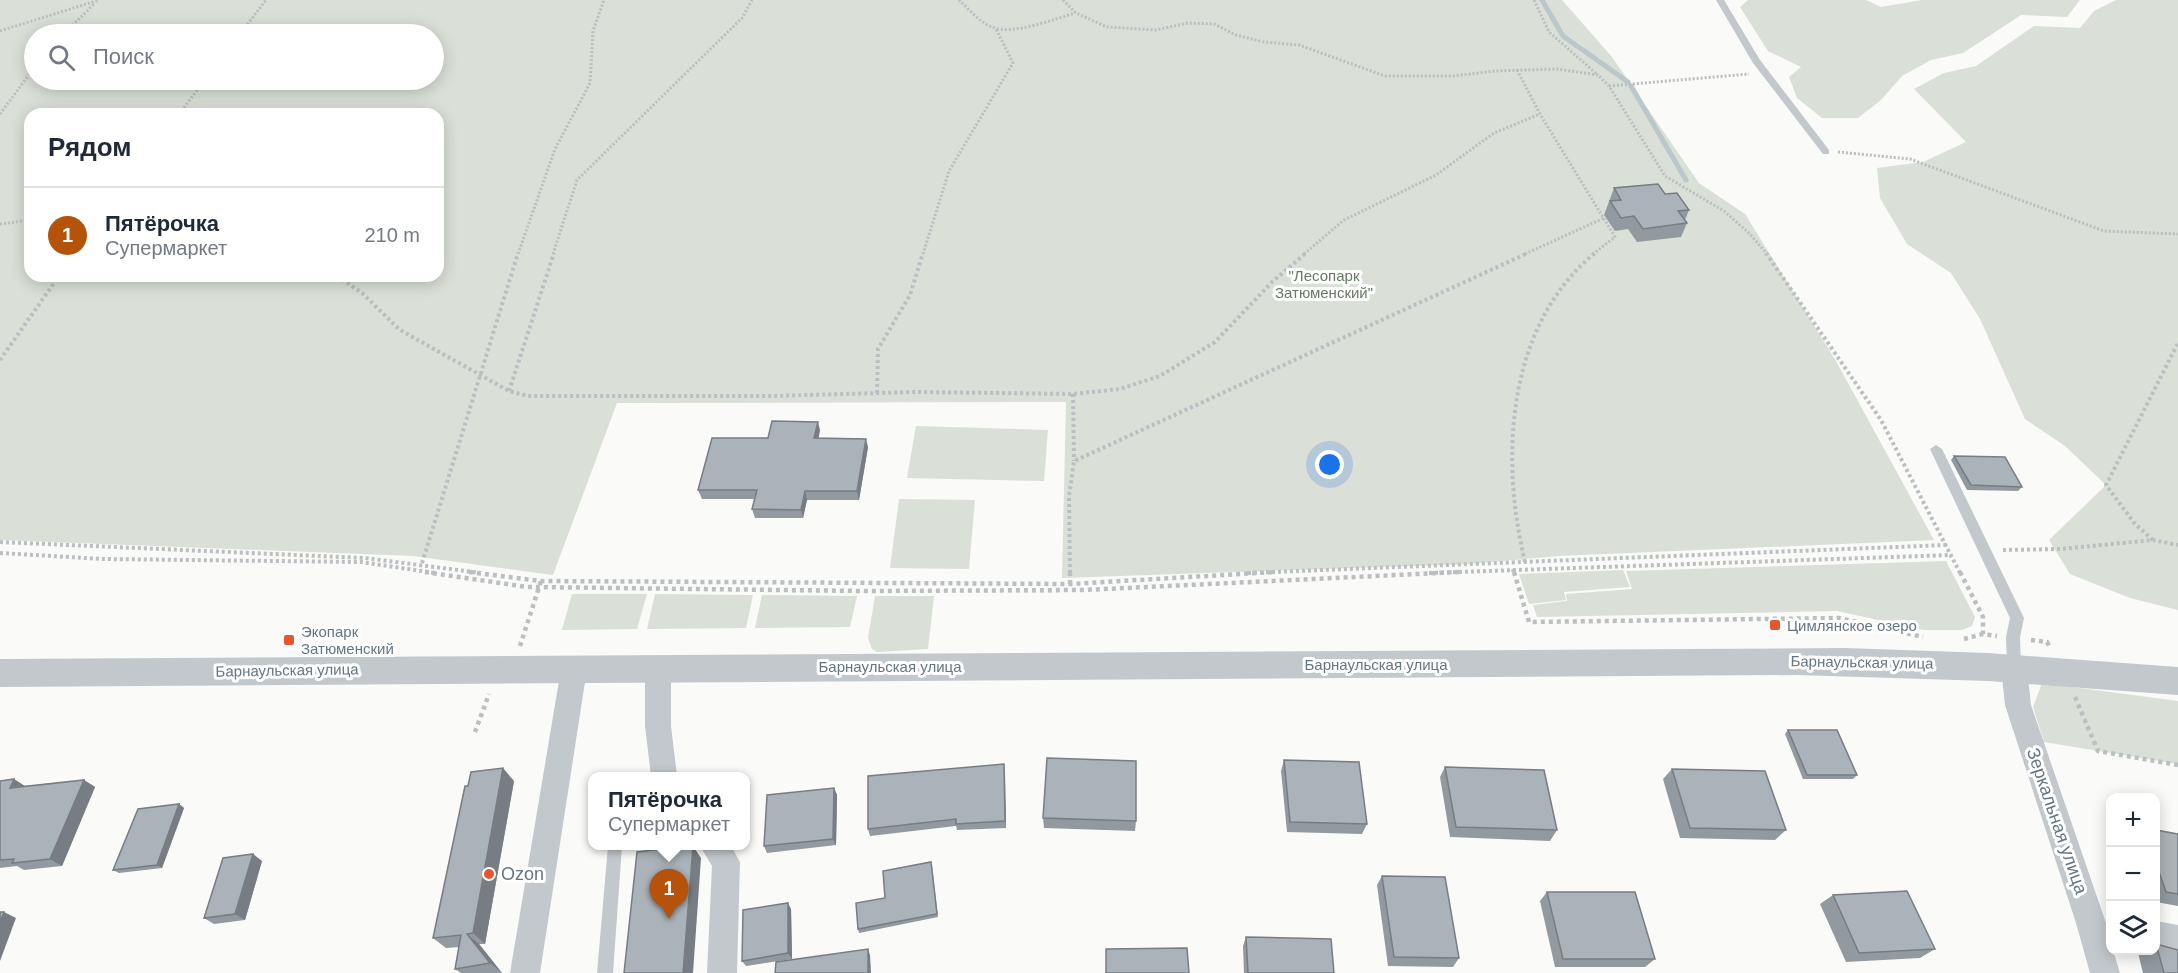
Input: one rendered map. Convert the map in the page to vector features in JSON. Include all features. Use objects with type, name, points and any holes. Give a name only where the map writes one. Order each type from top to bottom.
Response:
[{"type":"street","name":"Барнаульская улица","points":[[0,673],[1918,662],[2014,652],[2062,670],[2178,681]]},
{"type":"street","name":"Зеркальная улица","points":[[2014,652],[2018,705],[2101,925],[2105,973]]},
{"type":"street","points":[[658,668],[658,726],[662,772]]},
{"type":"street","points":[[525,973],[574,669]]},
{"type":"street","points":[[717,850],[726,862],[722,973]]},
{"type":"street","points":[[2160,937],[2178,940]]},
{"type":"lane","points":[[1720,0],[1765,73],[1826,152]]},
{"type":"lane","points":[[1936,449],[2017,618],[2014,652]]},
{"type":"lane","points":[[605,973],[615,850]]},
{"type":"path","points":[[0,31],[99,0]]},
{"type":"path","points":[[73,24],[87,8],[99,0]]},
{"type":"path","points":[[248,24],[266,0]]},
{"type":"path","points":[[422,563],[527,224],[555,149],[590,83],[593,31],[604,0]]},
{"type":"path","points":[[509,391],[577,180],[742,18],[752,0]]},
{"type":"path","points":[[877,393],[878,349],[910,295],[949,171],[1013,63],[996,29],[979,19],[959,0]]},
{"type":"path","points":[[1063,0],[1076,13],[1107,27],[1156,30],[1188,23],[1214,24],[1236,35],[1264,42],[1299,45],[1385,76],[1453,76],[1557,69],[1598,75]]},
{"type":"path","points":[[1534,0],[1549,32],[1609,86],[1665,176],[1724,211],[1750,234],[1775,264],[1881,420],[1983,617],[1983,634]]},
{"type":"path","points":[[996,29],[1037,23],[1076,13]]},
{"type":"path","points":[[1517,70],[1540,114],[1615,237],[1570,276],[1539,327],[1521,371],[1513,460],[1520,544],[1525,562]]},
{"type":"path","points":[[1609,86],[1765,73]]},
{"type":"path","points":[[0,114],[24,82]]},
{"type":"path","points":[[184,108],[197,90]]},
{"type":"path","points":[[345,282],[362,293],[400,330],[509,391],[528,396],[1073,394],[1120,389],[1160,376],[1215,342],[1272,282],[1344,220],[1436,175],[1494,133],[1540,114]]},
{"type":"path","points":[[1826,152],[1863,153],[1910,159],[2104,231],[2133,234],[2178,234]]},
{"type":"path","points":[[1074,461],[1604,218]]},
{"type":"path","points":[[0,224],[24,221]]},
{"type":"path","points":[[0,360],[55,282]]},
{"type":"path","points":[[2152,540],[2135,524],[2106,485],[2178,343]]},
{"type":"path","points":[[1070,584],[1069,496],[1074,461],[1073,394]]},
{"type":"path","points":[[1986,551],[2061,549],[2152,540],[2178,545]]},
{"type":"path","points":[[0,542],[365,558],[422,563],[541,581],[1070,584],[1266,572],[1946,545]]},
{"type":"path","points":[[0,553],[103,559],[361,562],[533,588],[831,591],[1084,590],[1513,569],[1951,555]]},
{"type":"path","points":[[1510,563],[1529,622],[1839,618],[1932,638]]},
{"type":"path","points":[[1956,639],[1967,639],[1983,634],[2014,652],[2047,642],[2098,751],[2178,765]]},
{"type":"green space","name":"\"Лесопарк Затюменский\"","points":[[0,0],[1562,0],[1612,57],[1699,183],[1745,214],[1836,361],[1934,540],[1559,556],[1469,564],[1062,578],[1066,402],[617,403],[553,575],[413,556],[0,540]]},
{"type":"green space","points":[[1748,0],[1866,0],[1881,7],[1922,0],[2080,0],[2067,17],[2021,15],[1963,53],[1931,60],[1902,76],[1881,100],[1858,118],[1822,118],[1797,98],[1789,77],[1801,67],[1768,51],[1740,7]]},
{"type":"green space","points":[[2116,0],[2178,0],[2178,610],[2130,598],[2070,574],[2049,540],[2106,485],[2065,446],[2025,419],[1980,319],[1951,273],[1907,244],[1880,198],[1877,168],[1923,162],[1966,142],[1914,89],[1944,73],[1976,66],[2034,26],[2080,28],[2094,11]]},
{"type":"green space","points":[[916,426],[1048,430],[1044,481],[907,478]]},
{"type":"green space","points":[[899,499],[975,500],[969,569],[890,568]]},
{"type":"green space","points":[[1946,561],[1975,617],[1972,626],[1962,630],[1924,630],[1837,611],[1537,617],[1533,605],[1567,601],[1566,594],[1632,589],[1626,571]]},
{"type":"green space","points":[[1623,570],[1630,587],[1564,592],[1566,600],[1529,604],[1519,574]]},
{"type":"green space","points":[[572,594],[647,594],[637,629],[562,630]]},
{"type":"green space","points":[[655,594],[753,595],[746,628],[647,629]]},
{"type":"green space","points":[[762,595],[857,596],[850,627],[755,628]]},
{"type":"green space","points":[[875,596],[934,596],[928,649],[877,652],[872,649],[868,638]]},
{"type":"green space","points":[[2042,683],[2178,701],[2178,764],[2044,742],[2033,707]]},
{"type":"building","points":[[1658,184],[1665,194],[1677,193],[1689,210],[1678,211],[1687,223],[1643,229],[1634,216],[1621,218],[1610,201],[1621,200],[1614,188]]},
{"type":"building","points":[[772,421],[818,422],[814,438],[866,439],[857,491],[805,491],[801,510],[752,509],[757,490],[698,490],[712,438],[768,438]]},
{"type":"building","points":[[1954,456],[2005,457],[2022,487],[1971,485]]},
{"type":"building","points":[[1788,730],[1837,730],[1857,775],[1807,775]]},
{"type":"building","points":[[1047,758],[1136,761],[1136,821],[1043,818]]},
{"type":"building","points":[[1284,760],[1359,762],[1367,824],[1290,822]]},
{"type":"building","points":[[1004,764],[1005,821],[956,824],[956,819],[868,829],[868,776]]},
{"type":"building","points":[[1445,767],[1544,770],[1557,830],[1456,827]]},
{"type":"building","points":[[503,768],[473,933],[467,934],[490,963],[455,969],[461,935],[433,938],[465,786],[468,786],[471,772]]},
{"type":"building","points":[[1672,769],[1765,771],[1786,830],[1690,828]]},
{"type":"building","points":[[14,779],[10,788],[84,780],[50,859],[12,863],[14,859],[0,860],[0,781]]},
{"type":"building","points":[[834,788],[833,839],[764,846],[767,795]]},
{"type":"building","points":[[179,804],[157,865],[113,870],[138,809]]},
{"type":"building","points":[[2160,831],[2178,834],[2178,894],[2166,892],[2160,875]]},
{"type":"building","points":[[693,850],[683,973],[624,973],[637,852]]},
{"type":"building","points":[[253,854],[235,914],[204,918],[223,858]]},
{"type":"building","points":[[931,862],[937,914],[858,929],[856,903],[885,898],[883,871]]},
{"type":"building","points":[[1382,876],[1445,877],[1459,958],[1394,957]]},
{"type":"building","points":[[1907,891],[1935,949],[1859,953],[1833,895]]},
{"type":"building","points":[[1547,892],[1635,892],[1655,959],[1563,959]]},
{"type":"building","points":[[788,903],[788,953],[742,961],[743,910]]},
{"type":"building","points":[[1246,937],[1331,939],[1334,973],[1248,973]]},
{"type":"building","points":[[2160,945],[2178,950],[2178,973],[2164,973],[2159,955]]},
{"type":"building","points":[[1187,948],[1189,973],[1106,973],[1106,949]]},
{"type":"building","points":[[868,949],[868,973],[775,973],[776,962]]},
{"type":"waterway","points":[[1542,0],[1563,36],[1628,82]]},
{"type":"waterway","points":[[1631,86],[1686,180]]},
{"type":"place","name":"Цимлянское озеро","points":[[1775,625]]},
{"type":"place","name":"Экопарк Затюменский","points":[[289,640]]},
{"type":"place","name":"Ozon","points":[[489,874]]},
{"type":"place","name":"Пятёрочка","points":[[669,919]]}]
